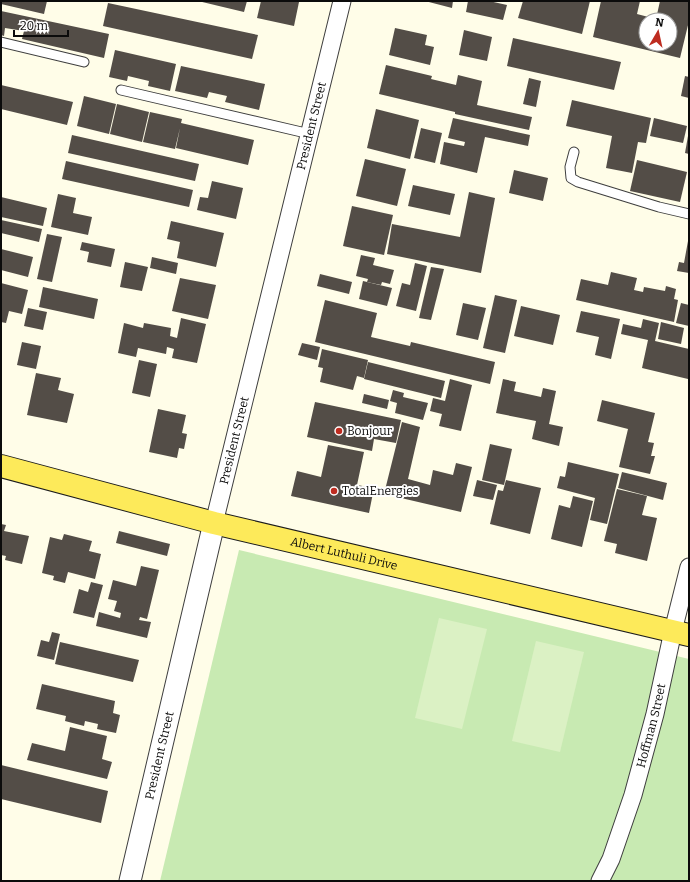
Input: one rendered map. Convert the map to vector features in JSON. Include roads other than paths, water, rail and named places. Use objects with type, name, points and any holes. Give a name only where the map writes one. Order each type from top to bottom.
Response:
[{"type":"main road","name":"Albert Luthuli Drive","points":[[1,466],[214,523],[681,633]]},
{"type":"street","name":"President Street","points":[[130,881],[214,523],[342,1]]},
{"type":"street","name":"Hoffman Street","points":[[600,881],[611,859],[632,795],[655,714],[681,633],[689,567]]},
{"type":"lane","points":[[1,42],[84,62]]},
{"type":"lane","points":[[121,90],[310,134]]},
{"type":"lane","points":[[574,152],[570,167],[571,178],[578,182],[659,207],[689,214]]},
{"type":"place","name":"Bonjour","points":[[339,431]]},
{"type":"place","name":"TotalEnergies","points":[[334,491]]}]
